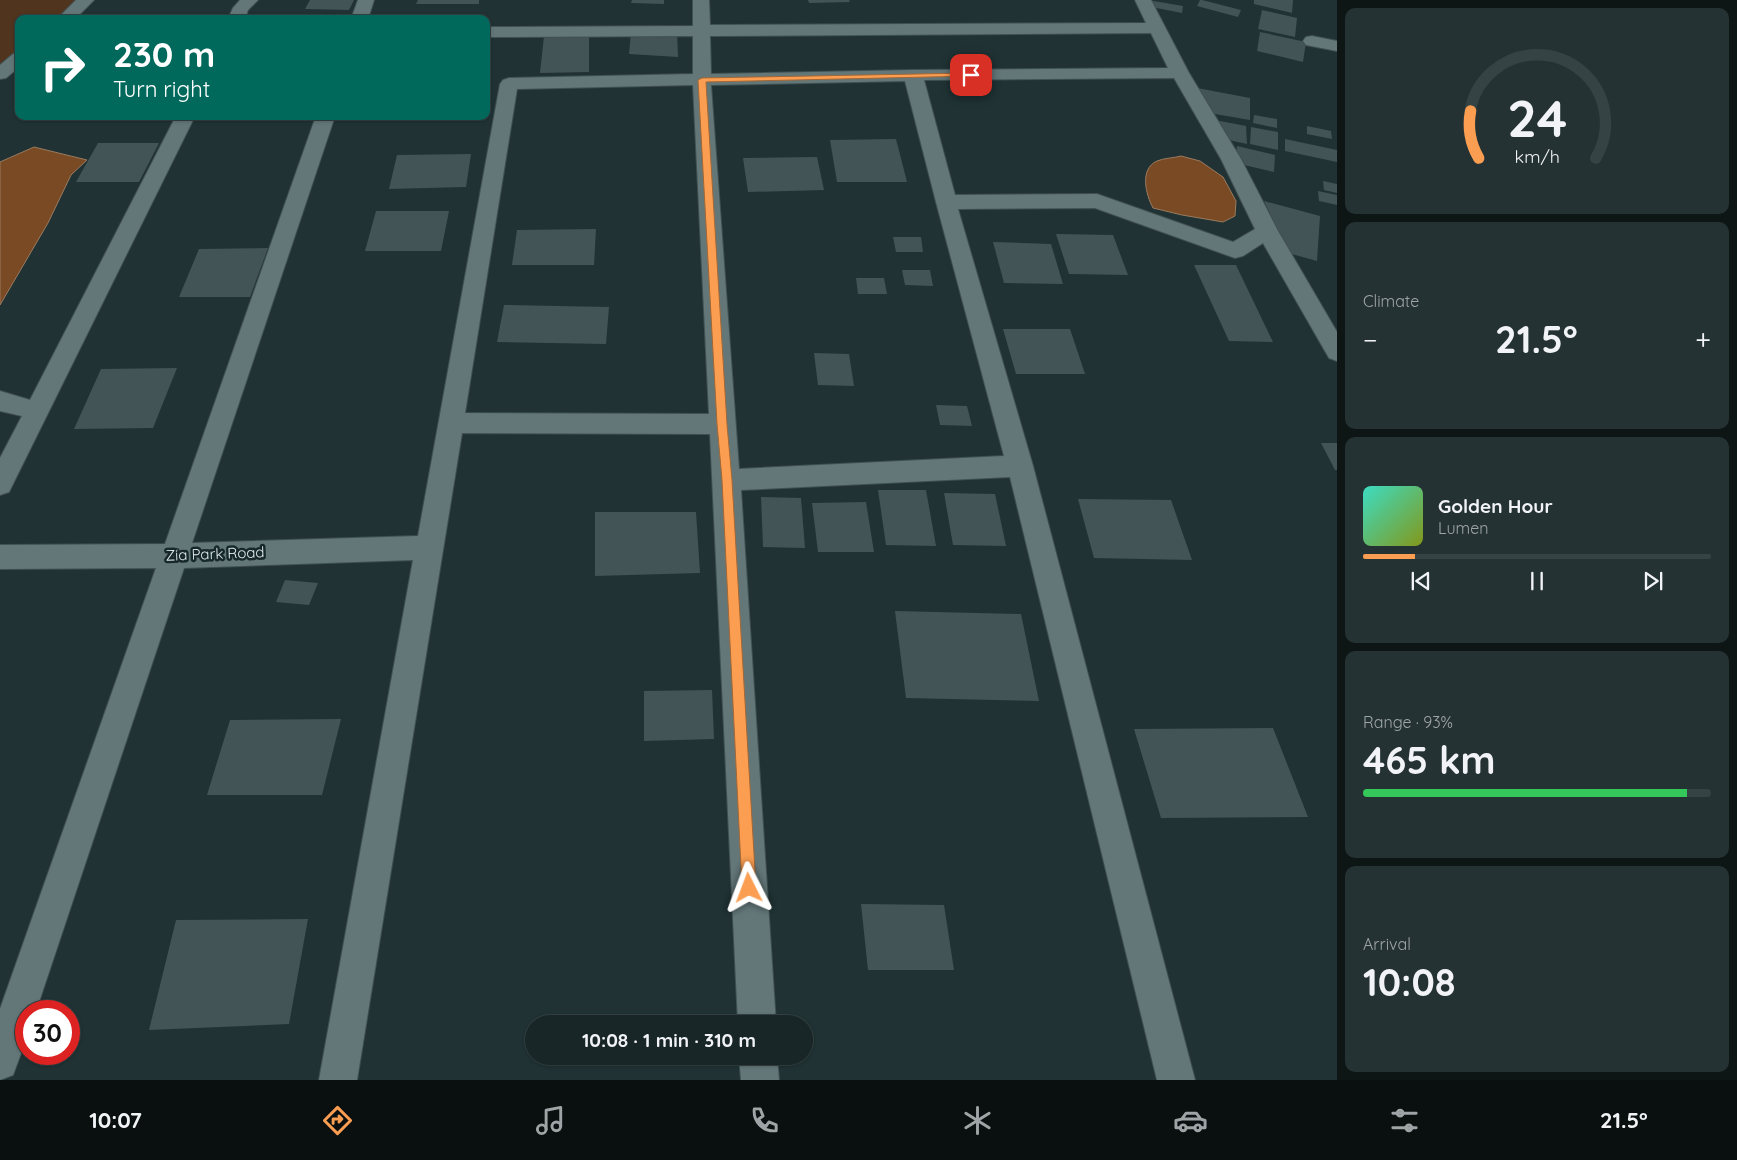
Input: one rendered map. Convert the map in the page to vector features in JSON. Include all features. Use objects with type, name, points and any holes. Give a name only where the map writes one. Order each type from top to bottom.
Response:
[{"type":"street","points":[[69,15],[86,0]]},
{"type":"street","points":[[238,15],[241,8],[250,0]]},
{"type":"street","points":[[360,15],[366,0]]},
{"type":"street","points":[[701,0],[702,80],[727,480],[757,1015]]},
{"type":"street","points":[[1143,0],[1180,73],[1232,159],[1267,231],[1337,352]]},
{"type":"street","points":[[490,32],[1157,28]]},
{"type":"street","points":[[1312,41],[1337,46]]},
{"type":"street","points":[[0,74],[15,61]]},
{"type":"street","points":[[338,1080],[451,423],[502,84],[913,75],[1180,73]]},
{"type":"street","points":[[913,75],[946,202],[1020,466],[1176,1080]]},
{"type":"street","points":[[0,484],[184,120]]},
{"type":"street","points":[[0,1062],[325,120]]},
{"type":"street","points":[[946,202],[1098,201],[1235,251],[1267,231]]},
{"type":"street","points":[[0,401],[37,410]]},
{"type":"street","points":[[451,423],[722,424]]},
{"type":"street","points":[[727,480],[1020,466]]},
{"type":"street","name":"Zia Park Road","points":[[0,558],[175,556],[430,548]]},
{"type":"street","points":[[759,1065],[760,1080]]},
{"type":"shaded area","points":[[0,0],[82,0],[63,15],[15,15],[15,53],[0,65]]},
{"type":"shaded area","points":[[34,147],[87,160],[71,175],[48,223],[0,305],[0,162]]},
{"type":"shaded area","points":[[1181,156],[1200,161],[1223,177],[1236,201],[1235,216],[1223,222],[1153,208],[1146,190],[1148,170],[1157,161]]},
{"type":"building","points":[[310,0],[354,0],[349,10],[305,9]]},
{"type":"building","points":[[418,0],[479,0],[479,4],[416,4]]},
{"type":"building","points":[[632,0],[664,0],[664,4],[631,3]]},
{"type":"building","points":[[808,0],[849,0],[850,2],[809,3]]},
{"type":"building","points":[[1148,0],[1183,6],[1182,13],[1151,7]]},
{"type":"building","points":[[1200,0],[1241,10],[1238,17],[1197,6]]},
{"type":"building","points":[[1254,0],[1293,0],[1292,13],[1254,4]]},
{"type":"building","points":[[1262,10],[1297,18],[1295,37],[1258,29]]},
{"type":"building","points":[[631,32],[677,32],[678,57],[629,54]]},
{"type":"building","points":[[1260,32],[1306,42],[1303,62],[1257,51]]},
{"type":"building","points":[[589,35],[589,72],[540,73],[544,36]]},
{"type":"building","points":[[1197,88],[1250,98],[1250,120],[1209,113]]},
{"type":"building","points":[[1254,115],[1277,119],[1277,128],[1253,123]]},
{"type":"building","points":[[1215,120],[1246,126],[1247,144],[1224,139]]},
{"type":"building","points":[[1307,126],[1331,131],[1332,139],[1307,134]]},
{"type":"building","points":[[1251,127],[1278,132],[1278,150],[1250,144]]},
{"type":"building","points":[[896,139],[907,182],[837,182],[830,140]]},
{"type":"building","points":[[1285,139],[1337,150],[1337,162],[1285,151]]},
{"type":"building","points":[[98,143],[159,143],[139,182],[76,182]]},
{"type":"building","points":[[1237,146],[1275,155],[1274,172],[1235,163]]},
{"type":"building","points":[[471,154],[466,187],[389,189],[397,155]]},
{"type":"building","points":[[817,157],[824,190],[748,192],[743,158]]},
{"type":"building","points":[[1323,181],[1337,184],[1337,193],[1324,190]]},
{"type":"building","points":[[1318,191],[1337,195],[1337,205],[1319,201]]},
{"type":"building","points":[[1264,201],[1320,216],[1317,261],[1288,253]]},
{"type":"building","points":[[376,211],[449,211],[441,251],[365,251]]},
{"type":"building","points":[[596,229],[594,265],[512,265],[517,230]]},
{"type":"building","points":[[1056,234],[1113,235],[1128,275],[1069,274]]},
{"type":"building","points":[[893,237],[921,237],[923,252],[896,252]]},
{"type":"building","points":[[993,242],[1051,244],[1063,284],[1004,283]]},
{"type":"building","points":[[268,248],[250,297],[179,297],[199,249]]},
{"type":"building","points":[[1194,265],[1236,265],[1273,342],[1229,341]]},
{"type":"building","points":[[902,270],[930,270],[933,286],[905,285]]},
{"type":"building","points":[[856,278],[884,278],[887,294],[858,294]]},
{"type":"building","points":[[504,305],[609,307],[606,344],[497,342]]},
{"type":"building","points":[[1003,329],[1070,329],[1085,374],[1016,374]]},
{"type":"building","points":[[814,353],[849,354],[854,386],[818,385]]},
{"type":"building","points":[[177,368],[153,428],[74,429],[101,369]]},
{"type":"building","points":[[936,405],[967,406],[972,426],[940,425]]},
{"type":"building","points":[[1321,443],[1337,443],[1337,470],[1335,470]]},
{"type":"building","points":[[878,490],[926,490],[936,546],[886,545]]},
{"type":"building","points":[[944,493],[995,494],[1006,546],[953,545]]},
{"type":"building","points":[[761,497],[801,498],[805,548],[763,547]]},
{"type":"building","points":[[1078,499],[1171,500],[1192,560],[1094,558]]},
{"type":"building","points":[[866,502],[874,552],[818,552],[812,503]]},
{"type":"building","points":[[595,512],[696,512],[700,573],[595,576]]},
{"type":"building","points":[[285,580],[318,583],[309,605],[276,602]]},
{"type":"building","points":[[895,611],[1021,614],[1039,701],[906,698]]},
{"type":"building","points":[[712,690],[714,739],[644,741],[644,691]]},
{"type":"building","points":[[341,719],[322,795],[207,795],[230,720]]},
{"type":"building","points":[[1273,728],[1308,817],[1161,818],[1134,729]]},
{"type":"building","points":[[861,904],[944,905],[954,970],[868,970]]},
{"type":"building","points":[[308,919],[289,1024],[149,1030],[176,920]]},
{"type":"route","points":[[749,888],[727,480],[702,80],[971,75]]}]
